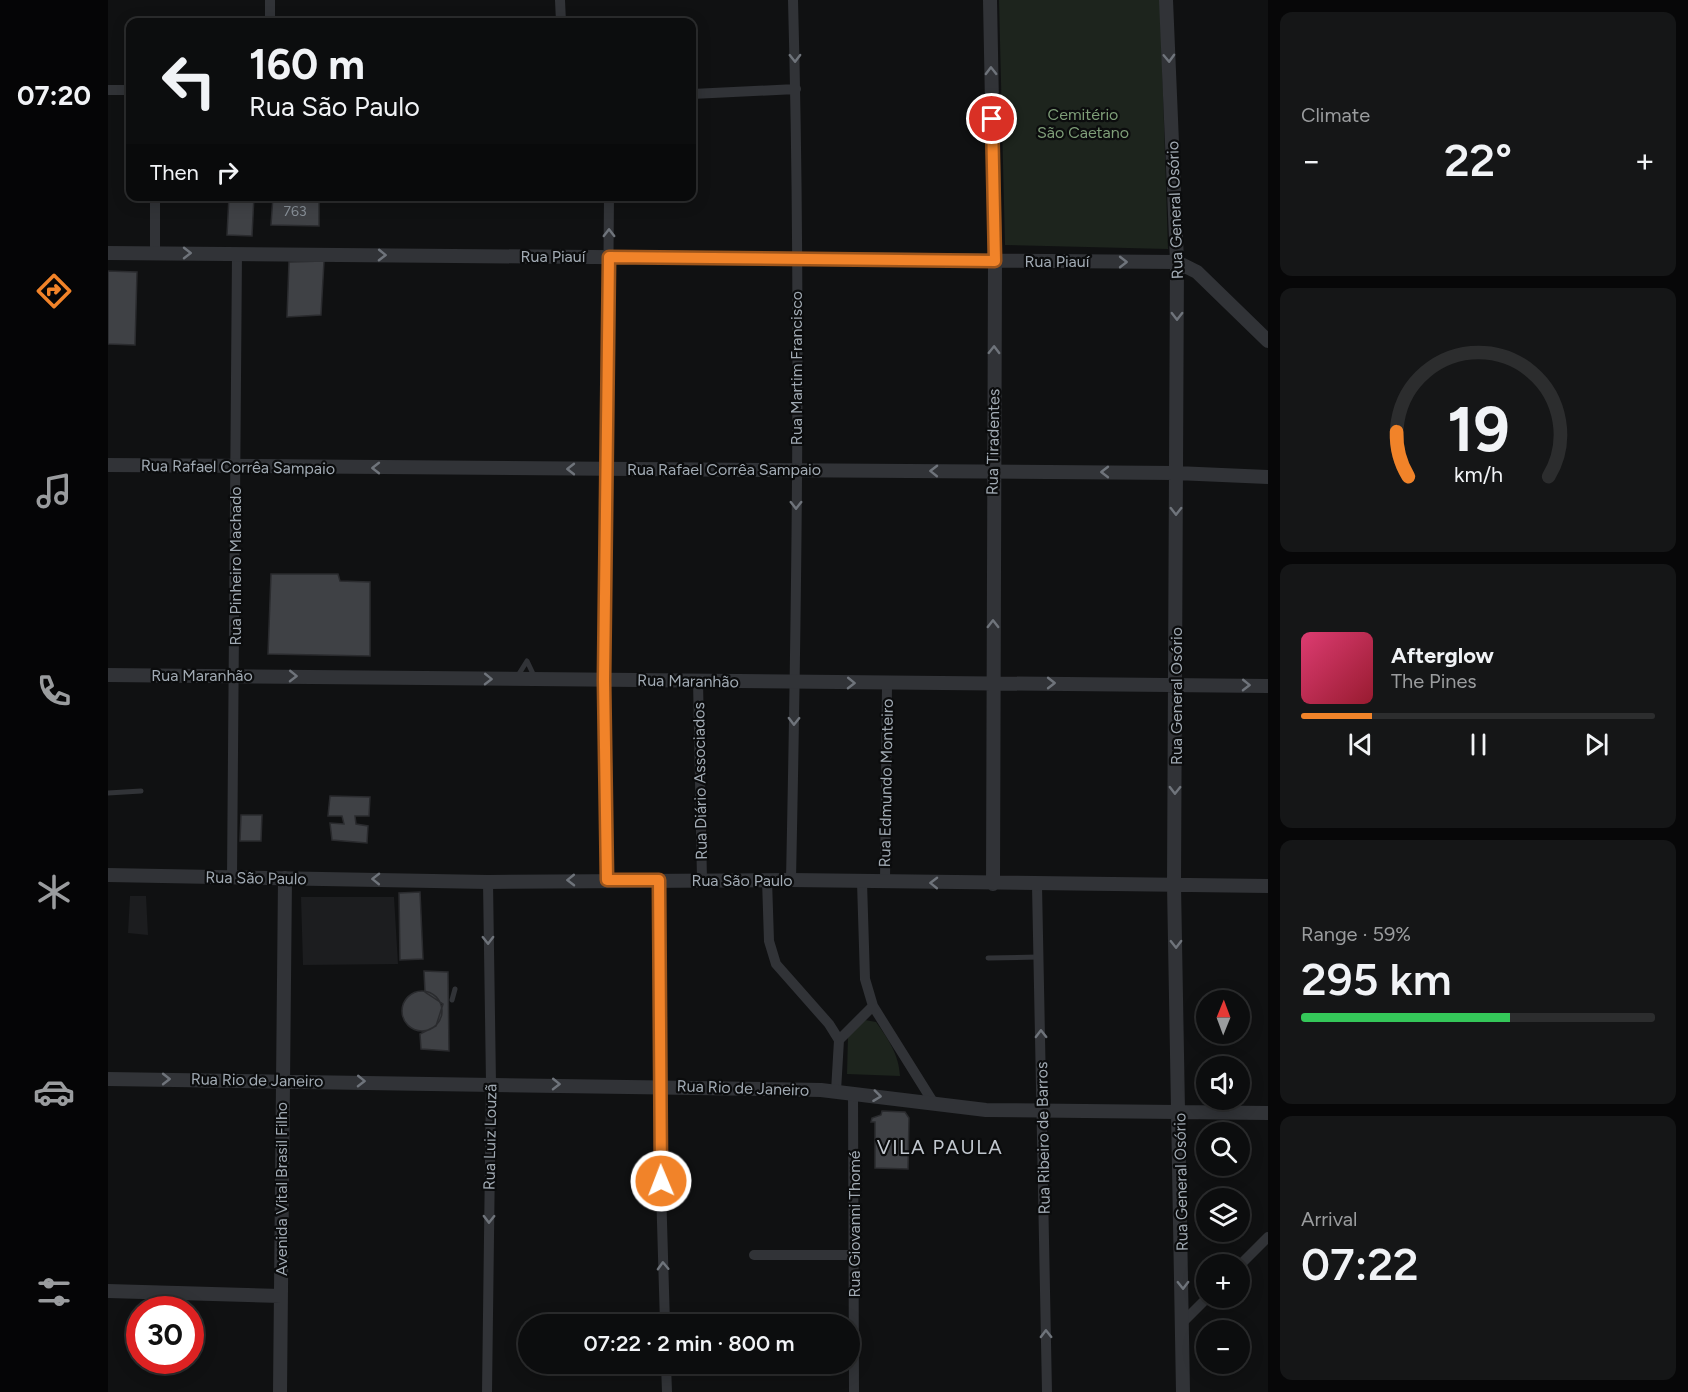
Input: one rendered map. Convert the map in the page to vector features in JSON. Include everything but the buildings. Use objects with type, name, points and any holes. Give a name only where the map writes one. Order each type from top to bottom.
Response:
[{"type":"street","points":[[270,0],[270,18]]},
{"type":"street","points":[[560,0],[561,18]]},
{"type":"street","name":"Rua Martim Francisco","points":[[791,880],[795,682],[797,258],[793,0]]},
{"type":"street","name":"Rua Tiradentes","points":[[990,0],[995,261],[993,884]]},
{"type":"street","name":"Rua General Osório","points":[[1166,0],[1177,262],[1174,885],[1184,1321],[1183,1392]]},
{"type":"street","points":[[696,94],[796,89]]},
{"type":"street","points":[[108,90],[126,90]]},
{"type":"street","points":[[155,201],[155,253]]},
{"type":"street","points":[[607,880],[604,680],[609,201]]},
{"type":"street","name":"Rua Piauí","points":[[108,253],[1177,262]]},
{"type":"street","name":"Rua Pinheiro Machado","points":[[232,878],[237,253]]},
{"type":"street","points":[[1177,262],[1197,272],[1268,341]]},
{"type":"street","name":"Rua Rafael Corrêa Sampaio","points":[[108,465],[1176,473],[1268,477]]},
{"type":"street","name":"Rua Maranhão","points":[[108,675],[1268,686]]},
{"type":"street","name":"Rua Diário Associados","points":[[698,681],[702,880]]},
{"type":"street","name":"Rua Edmundo Monteiro","points":[[885,882],[887,684]]},
{"type":"street","name":"Rua São Paulo","points":[[108,874],[488,882],[791,880],[1037,885],[1268,886]]},
{"type":"street","name":"Avenida Vital Brasil Filho","points":[[280,1392],[285,878]]},
{"type":"street","points":[[659,880],[658,1086],[665,1314]]},
{"type":"street","points":[[767,880],[770,952],[776,964],[829,1024],[839,1040],[836,1091]]},
{"type":"street","name":"Rua Luiz Louzã","points":[[487,1392],[491,1083],[488,882]]},
{"type":"street","points":[[862,882],[865,979],[873,1006],[933,1102]]},
{"type":"street","name":"Rua Ribeiro de Barros","points":[[1037,885],[1047,1392]]},
{"type":"street","points":[[839,1040],[873,1006]]},
{"type":"street","name":"Rua Rio de Janeiro","points":[[108,1079],[491,1083],[836,1091],[986,1110],[1268,1113]]},
{"type":"street","name":"Rua Giovanni Thomé","points":[[853,1092],[854,1392]]},
{"type":"street","points":[[1250,1255],[1268,1237]]},
{"type":"street","points":[[754,1255],[855,1255]]},
{"type":"street","points":[[108,1291],[281,1296]]},
{"type":"street","points":[[1184,1321],[1197,1308]]},
{"type":"street","points":[[666,1374],[667,1392]]},
{"type":"lane","points":[[108,793],[141,791]]},
{"type":"lane","points":[[988,958],[1040,957]]},
{"type":"lane","points":[[452,1000],[455,989]]},
{"type":"shaded area","points":[[130,896],[146,896],[148,935],[128,933]]},
{"type":"shaded area","points":[[301,897],[394,897],[398,964],[303,965]]},
{"type":"green space","name":"Cemitério São Caetano","points":[[999,0],[1160,0],[1168,249],[1005,245]]},
{"type":"green space","points":[[865,1020],[876,1022],[889,1041],[898,1061],[900,1076],[847,1074],[848,1037]]},
{"type":"district","name":"VILA PAULA","points":[[940,1147]]},
{"type":"route","points":[[661,1181],[658,1086],[659,880],[607,880],[604,680],[609,257],[995,261],[992,119]]}]
